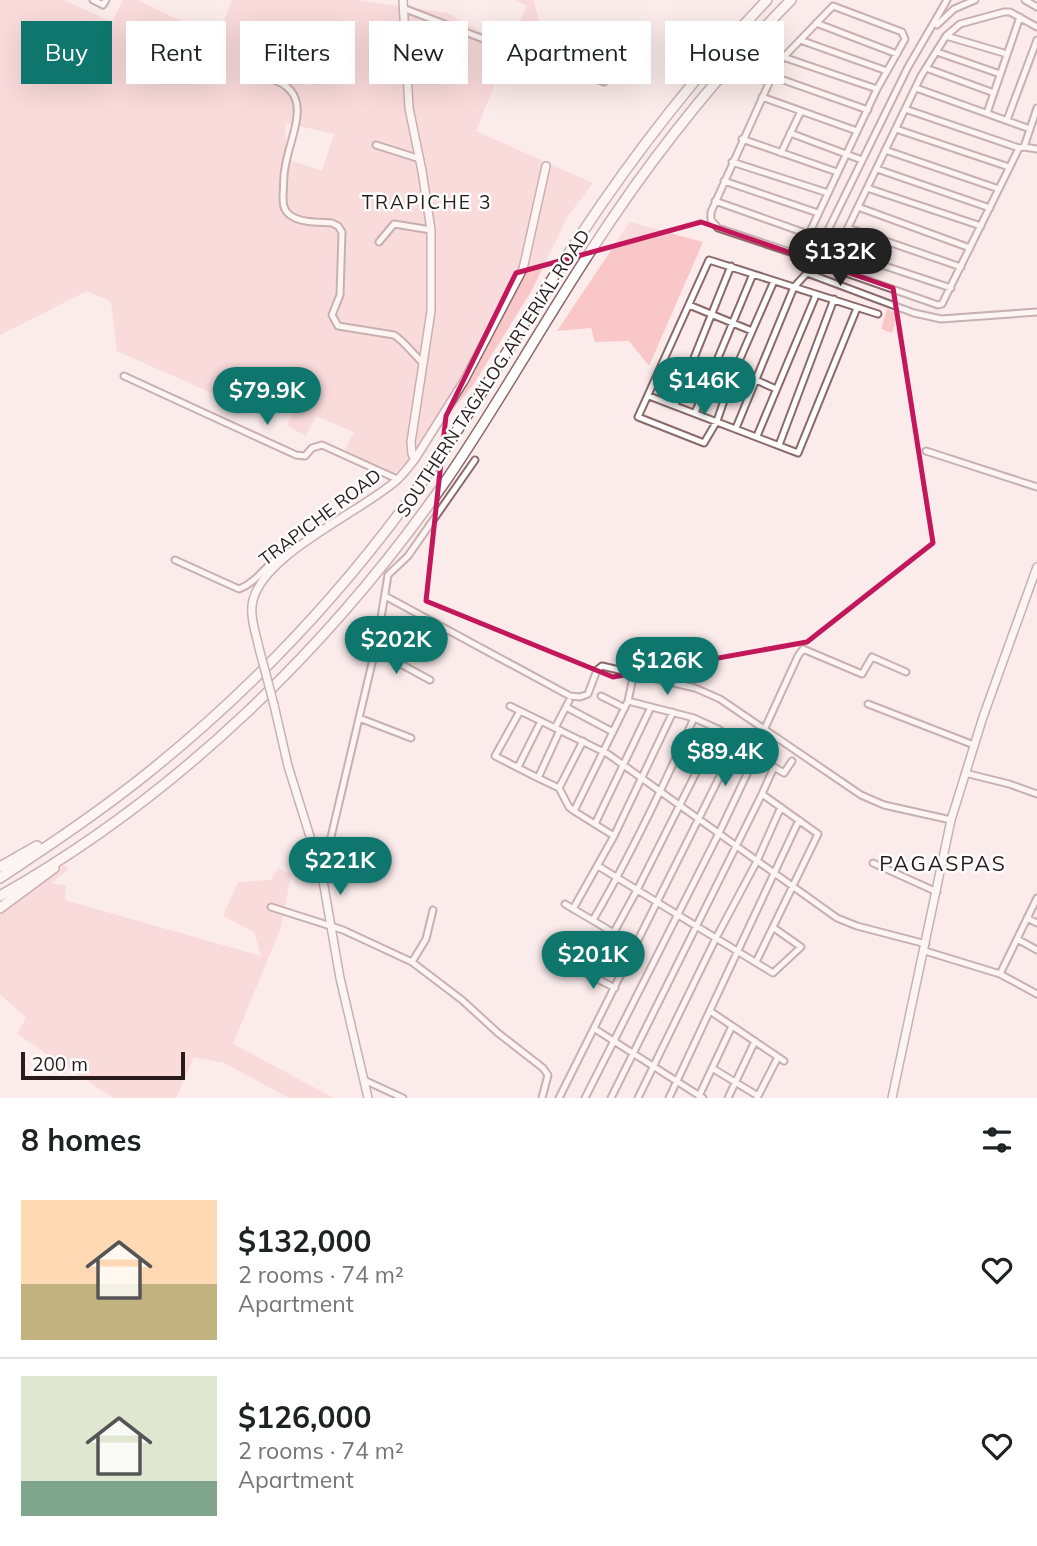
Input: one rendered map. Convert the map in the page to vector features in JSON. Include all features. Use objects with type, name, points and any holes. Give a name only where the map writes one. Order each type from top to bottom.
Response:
[{"type":"highway","name":"SOUTHERN TAGALOG ARTERIAL ROAD","points":[[0,878],[88,818],[198,732],[291,643],[338,590],[428,474],[580,235],[701,74],[767,0]]},
{"type":"highway","name":"SOUTHERN TAGALOG ARTERIAL ROAD","points":[[0,896],[97,834],[210,746],[304,655],[351,602],[445,481],[595,243],[675,134],[749,45],[791,0]]},
{"type":"highway","points":[[0,867],[88,818]]},
{"type":"highway","points":[[0,908],[97,834]]},
{"type":"street","points":[[93,0],[103,5],[106,0]]},
{"type":"street","points":[[736,428],[794,287],[807,273],[908,67],[947,0]]},
{"type":"street","points":[[932,29],[954,9],[975,0]]},
{"type":"street","points":[[1025,0],[1037,7]]},
{"type":"street","points":[[415,459],[411,442],[431,311],[431,230],[409,108],[403,4],[482,38]]},
{"type":"street","points":[[784,56],[829,9],[836,6],[902,32],[905,39],[877,89],[799,255]]},
{"type":"street","points":[[1037,27],[1010,12],[960,24],[946,36],[905,109],[828,267],[938,305],[942,304],[1009,167],[1022,148],[1037,108]]},
{"type":"street","points":[[986,113],[1020,17]]},
{"type":"street","points":[[816,23],[897,54]]},
{"type":"street","points":[[946,36],[1007,54]]},
{"type":"street","points":[[800,40],[887,71]]},
{"type":"street","points":[[1007,120],[1037,40]]},
{"type":"street","points":[[937,52],[1000,74]]},
{"type":"street","points":[[784,57],[877,89]]},
{"type":"street","points":[[926,68],[994,93]]},
{"type":"street","points":[[784,80],[868,110]]},
{"type":"street","points":[[285,84],[295,97],[298,114],[285,168],[283,205],[286,213],[295,218],[332,223],[342,232],[340,295],[332,315],[334,321],[338,326],[394,335],[423,363]]},
{"type":"street","points":[[768,84],[715,201],[711,220],[718,228],[813,261]]},
{"type":"street","points":[[916,88],[1030,129]]},
{"type":"street","points":[[762,97],[858,131]]},
{"type":"street","points":[[905,109],[1022,148],[1037,149]]},
{"type":"street","points":[[781,153],[801,111]]},
{"type":"street","points":[[896,129],[1009,167]]},
{"type":"street","points":[[790,133],[862,160]]},
{"type":"street","points":[[742,139],[838,172]]},
{"type":"street","points":[[376,145],[420,159]]},
{"type":"street","points":[[886,150],[999,189]]},
{"type":"street","points":[[732,162],[828,193]]},
{"type":"street","name":"TRAPICHE ROAD","points":[[368,1098],[340,978],[322,875],[288,766],[259,648],[253,602],[263,579],[273,568],[397,480],[415,459],[464,381],[523,269],[546,166]]},
{"type":"street","points":[[877,169],[990,208]]},
{"type":"street","points":[[724,181],[818,213]]},
{"type":"street","points":[[867,188],[981,226]]},
{"type":"street","points":[[715,201],[808,234]]},
{"type":"street","points":[[858,207],[970,248]]},
{"type":"street","points":[[379,242],[394,224],[431,230]]},
{"type":"street","points":[[848,228],[961,267]]},
{"type":"street","points":[[837,250],[951,288]]},
{"type":"street","points":[[774,281],[732,377],[717,421],[704,443],[638,417],[709,260],[878,314]]},
{"type":"street","points":[[674,405],[731,267]]},
{"type":"street","points":[[807,273],[914,313],[941,319],[1037,312]]},
{"type":"street","points":[[695,413],[753,274]]},
{"type":"street","points":[[757,436],[816,295]]},
{"type":"street","points":[[779,445],[834,299]]},
{"type":"street","points":[[689,305],[752,331]]},
{"type":"street","points":[[649,396],[798,453],[857,308]]},
{"type":"street","points":[[693,361],[732,377]]},
{"type":"street","points":[[124,376],[296,455],[306,456],[312,448],[322,445],[397,480]]},
{"type":"street","points":[[756,380],[776,389]]},
{"type":"street","points":[[926,451],[1037,487]]},
{"type":"street","points":[[322,875],[375,650],[388,575],[408,556],[425,527],[475,460]]},
{"type":"street","points":[[175,560],[239,589],[252,582],[271,561],[283,553],[296,551]]},
{"type":"street","points":[[892,1098],[951,820],[974,745],[1037,566]]},
{"type":"street","points":[[385,596],[570,696],[588,694],[597,670],[602,666],[695,688],[720,699],[765,728],[861,795],[884,805],[951,820]]},
{"type":"street","points":[[765,728],[803,649],[862,674],[872,657],[906,672]]},
{"type":"street","points":[[375,650],[429,680]]},
{"type":"street","points":[[574,811],[625,708],[634,673]]},
{"type":"street","points":[[601,696],[625,708]]},
{"type":"street","points":[[628,701],[694,718],[718,729],[784,773],[792,761]]},
{"type":"street","points":[[538,778],[567,704],[613,732]]},
{"type":"street","points":[[868,704],[974,745]]},
{"type":"street","points":[[510,706],[603,751],[836,918],[1000,974],[1037,994]]},
{"type":"street","points":[[595,824],[651,707]]},
{"type":"street","points":[[520,711],[495,756],[559,788],[569,807],[614,836]]},
{"type":"street","points":[[573,909],[643,779],[673,712]]},
{"type":"street","points":[[359,718],[411,738]]},
{"type":"street","points":[[593,920],[618,878],[661,792],[694,718]]},
{"type":"street","points":[[518,767],[541,721]]},
{"type":"street","points":[[590,976],[637,890],[718,729]]},
{"type":"street","points":[[559,788],[583,741]]},
{"type":"street","points":[[559,1098],[737,742]]},
{"type":"street","points":[[585,1098],[756,755]]},
{"type":"street","points":[[611,1098],[774,767]]},
{"type":"street","points":[[965,774],[1009,784],[1037,794]]},
{"type":"street","points":[[756,962],[818,834],[762,794]]},
{"type":"street","points":[[638,1098],[757,861],[781,807]]},
{"type":"street","points":[[669,1098],[799,820]]},
{"type":"street","points":[[873,863],[937,892]]},
{"type":"street","points":[[598,866],[774,972],[801,947],[774,928]]},
{"type":"street","points":[[1000,974],[1037,898]]},
{"type":"street","points":[[565,904],[614,933]]},
{"type":"street","points":[[271,907],[331,925],[412,962],[543,1068],[548,1075],[541,1098]]},
{"type":"street","points":[[412,962],[426,939],[433,910]]},
{"type":"street","points":[[1027,918],[1037,923]]},
{"type":"street","points":[[1017,939],[1037,950]]},
{"type":"street","points":[[582,971],[615,988]]},
{"type":"street","points":[[710,1011],[781,1059],[758,1097],[712,1068]]},
{"type":"street","points":[[595,1028],[700,1097],[733,1026]]},
{"type":"street","points":[[728,1098],[755,1041]]},
{"type":"street","points":[[364,1080],[403,1098]]},
{"type":"highlighted area","points":[[701,222],[893,288],[933,543],[807,642],[613,677],[426,601],[446,416],[516,273]]},
{"type":"shaded area","points":[[0,0],[64,0],[110,21],[21,21],[21,84],[112,84],[112,22],[123,0],[137,0],[181,21],[126,21],[126,84],[226,84],[226,21],[224,21],[232,0],[356,0],[447,13],[462,21],[369,21],[369,84],[468,84],[468,25],[482,32],[482,84],[495,84],[476,131],[593,183],[568,216],[532,290],[473,385],[397,479],[343,453],[354,432],[316,416],[306,436],[287,426],[307,384],[286,371],[261,415],[117,351],[111,302],[87,291],[0,335]],"holes":[[[285,123],[334,134],[322,171],[287,159]]]},
{"type":"shaded area","points":[[515,0],[534,0],[539,21],[520,21],[527,6]]},
{"type":"shaded area","points":[[630,222],[703,242],[649,366],[629,341],[595,342],[591,328],[557,331]]},
{"type":"shaded area","points":[[887,309],[898,313],[892,333],[881,329]]},
{"type":"shaded area","points":[[667,373],[678,376],[670,399],[660,395]]},
{"type":"shaded area","points":[[64,865],[68,870],[51,883],[66,886],[65,900],[261,956],[254,932],[223,916],[238,882],[271,880],[278,868],[291,875],[281,927],[233,1044],[334,1098],[289,1098],[224,1063],[194,1057],[176,1098],[113,1098],[17,1034],[26,1018],[0,994],[0,914]]},
{"type":"district","name":"TRAPICHE 3","points":[[427,202]]},
{"type":"district","name":"PAGASPAS","points":[[943,863]]}]
